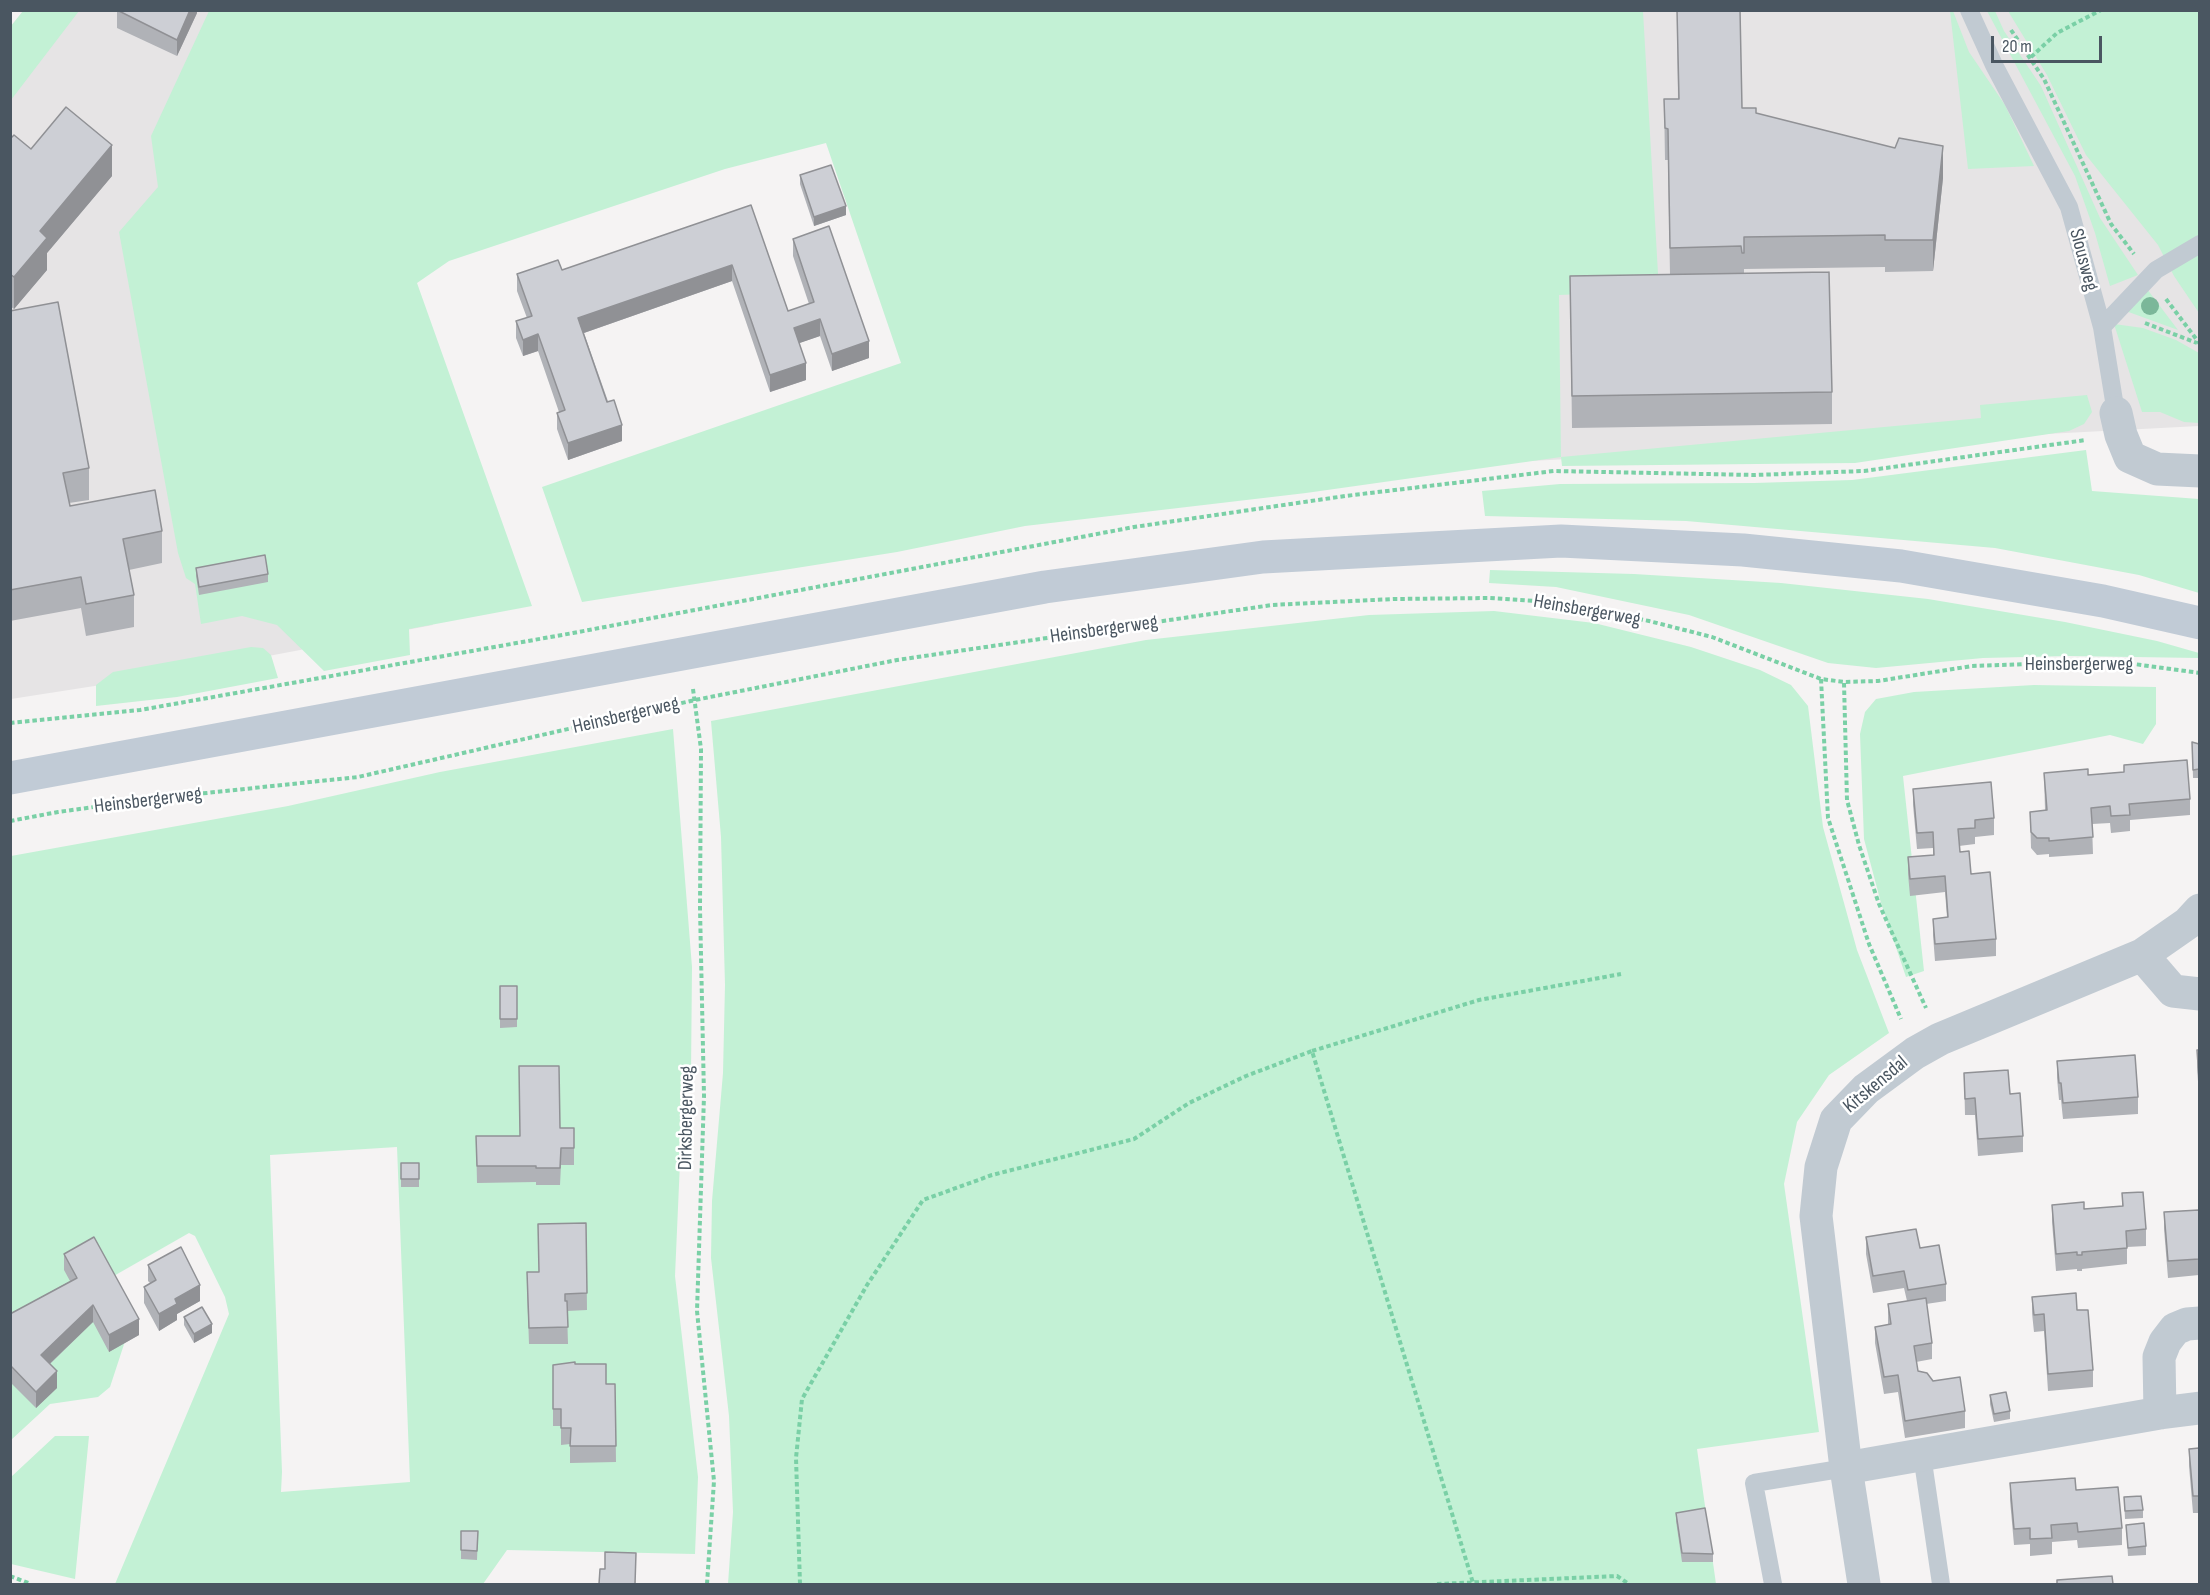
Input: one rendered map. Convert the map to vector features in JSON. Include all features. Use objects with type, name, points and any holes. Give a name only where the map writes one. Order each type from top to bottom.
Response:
[{"type":"main road","points":[[10,778],[1045,587],[1263,557],[1561,541],[1743,550],[1901,566],[2103,601],[2199,623]]},
{"type":"street","name":"Slousweg","points":[[2116,413],[2130,458],[2157,470],[2199,471]]},
{"type":"street","name":"Kitskensdal","points":[[1864,1584],[1846,1468],[1816,1216],[1821,1167],[1836,1120],[1866,1089],[1927,1046],[2142,955],[2188,923],[2199,910]]},
{"type":"street","points":[[2142,955],[2173,991],[2199,994]]},
{"type":"street","points":[[2160,1413],[2159,1357],[2165,1342],[2175,1329],[2187,1324],[2199,1323]]},
{"type":"street","points":[[1846,1468],[2199,1408]]},
{"type":"lane","name":"Slousweg","points":[[1969,10],[1994,65],[2069,207],[2102,327],[2116,413]]},
{"type":"lane","points":[[2102,327],[2156,270],[2199,244]]},
{"type":"lane","points":[[1922,1455],[1941,1584]]},
{"type":"lane","points":[[1773,1584],[1754,1483],[1846,1468]]},
{"type":"path","points":[[2031,57],[2057,33],[2101,10]]},
{"type":"path","points":[[2009,27],[2044,79],[2111,224],[2198,343]]},
{"type":"path","points":[[2117,312],[2198,343]]},
{"type":"path","name":"Heinsbergerweg","points":[[10,821],[159,798],[358,777],[695,700],[897,660],[1260,607],[1393,598],[1490,598],[1552,602],[1649,621],[1712,637],[1821,679],[1844,682],[1878,681],[1972,666],[2112,661],[2199,673]]},
{"type":"path","name":"Dirksbergerweg","points":[[688,652],[701,749],[700,908],[704,1096],[697,1311],[714,1481],[706,1584]]},
{"type":"path","points":[[1821,679],[1828,818],[1869,944],[1927,1046]]},
{"type":"path","points":[[1844,682],[1846,800],[1927,1046]]},
{"type":"path","points":[[800,1584],[796,1458],[802,1399],[867,1285],[923,1200],[992,1175],[1134,1139],[1189,1102],[1312,1050],[1479,1000],[1621,974]]},
{"type":"path","points":[[1312,1050],[1473,1583]]},
{"type":"path","points":[[10,1576],[31,1584]]},
{"type":"path","points":[[1437,1584],[1617,1576],[1629,1584]]},
{"type":"shaded area","points":[[23,11],[210,11],[433,625],[178,673],[11,699],[11,26]]},
{"type":"shaded area","points":[[1558,11],[2199,11],[2199,426],[1511,462]]},
{"type":"green space","points":[[23,11],[79,11],[11,100],[11,26]]},
{"type":"green space","points":[[209,11],[1643,11],[1659,291],[1559,295],[1561,457],[1306,493],[1025,526],[897,552],[582,602],[542,487],[901,363],[826,143],[725,169],[449,261],[417,283],[532,606],[409,629],[410,655],[324,671],[277,625],[242,616],[201,624],[195,584],[186,578],[178,553],[119,232],[158,187],[151,136]]},
{"type":"green space","points":[[1950,11],[1953,11],[1969,52],[2005,105],[2034,166],[1968,169]]},
{"type":"green space","points":[[1987,11],[1995,11],[2004,31],[2041,86],[2100,218],[2138,275],[2110,286],[2075,176]]},
{"type":"green space","points":[[2008,11],[2199,11],[2199,313],[2174,276],[2158,245],[2086,155],[2047,75]]},
{"type":"green space","points":[[2147,289],[2178,330],[2123,310]]},
{"type":"green space","points":[[2114,324],[2143,328],[2176,340],[2199,353],[2199,423],[2184,422],[2160,412],[2142,412]]},
{"type":"green space","points":[[2087,395],[2092,412],[2084,424],[2069,431],[1855,463],[1562,466],[1561,457],[1981,418],[1980,405]]},
{"type":"green space","points":[[2086,450],[2092,491],[2199,499],[2199,593],[2139,575],[1995,548],[1686,521],[1485,516],[1482,491],[1560,484],[1852,480]]},
{"type":"green space","points":[[1490,570],[1634,574],[1781,583],[1928,599],[2065,622],[2157,641],[2199,653],[2199,658],[2068,656],[1983,658],[1876,668],[1828,663],[1689,615],[1556,587],[1489,583]]},
{"type":"green space","points":[[1494,611],[1594,623],[1691,647],[1760,670],[1791,685],[1808,706],[1823,827],[1857,950],[1889,1033],[1829,1075],[1797,1122],[1784,1184],[1819,1432],[1697,1449],[1716,1584],[728,1584],[733,1512],[729,1416],[711,1258],[712,1201],[723,1073],[725,985],[721,837],[711,721],[1146,640],[1369,615]]},
{"type":"green space","points":[[251,647],[263,648],[271,655],[278,678],[177,697],[96,706],[96,685],[113,672]]},
{"type":"green space","points":[[2034,685],[2156,687],[2156,724],[2143,744],[2110,735],[1903,776],[1924,971],[1906,977],[1881,903],[1864,839],[1860,734],[1865,712],[1876,699],[1914,692]]},
{"type":"green space","points":[[673,729],[692,967],[691,1073],[680,1162],[675,1276],[698,1477],[695,1554],[507,1550],[483,1584],[115,1584],[229,1314],[225,1297],[195,1236],[189,1233],[112,1277],[130,1326],[110,1387],[98,1397],[50,1404],[11,1440],[11,856],[288,806],[440,772]],"holes":[[[397,1147],[410,1482],[281,1492],[270,1155]]]},
{"type":"green space","points":[[55,1436],[89,1436],[75,1579],[11,1564],[11,1477]]},
{"type":"building","points":[[117,10],[190,10],[177,40]]},
{"type":"building","points":[[1677,10],[1740,10],[1742,108],[1756,108],[1756,113],[1895,148],[1899,138],[1943,146],[1933,240],[1885,240],[1885,235],[1744,237],[1744,253],[1742,253],[1741,246],[1670,248],[1668,129],[1665,128],[1664,99],[1679,99]]},
{"type":"building","points":[[66,107],[112,145],[40,231],[47,238],[14,277],[10,274],[10,139],[14,135],[31,149]]},
{"type":"building","points":[[831,165],[846,206],[814,217],[800,175]]},
{"type":"building","points":[[751,205],[788,311],[814,302],[793,239],[829,226],[869,341],[832,354],[820,319],[794,328],[806,363],[770,375],[732,265],[578,318],[607,402],[614,400],[622,425],[568,443],[557,413],[565,410],[538,334],[523,340],[516,321],[532,316],[517,274],[558,260],[562,270]]},
{"type":"building","points":[[1829,272],[1832,392],[1572,396],[1570,276]]},
{"type":"building","points":[[58,302],[89,468],[63,473],[70,506],[155,490],[162,531],[123,539],[134,595],[86,604],[81,577],[10,590],[10,311]]},
{"type":"building","points":[[265,555],[268,574],[199,587],[196,568]]},
{"type":"building","points":[[2192,742],[2199,744],[2199,769],[2193,770]]},
{"type":"building","points":[[2187,760],[2190,799],[2129,804],[2130,815],[2111,816],[2110,806],[2091,808],[2093,837],[2049,841],[2049,838],[2037,838],[2031,832],[2030,812],[2047,810],[2044,773],[2088,769],[2088,775],[2124,772],[2124,765]]},
{"type":"building","points":[[1991,782],[1994,818],[1975,820],[1975,828],[1958,829],[1960,852],[1969,851],[1971,874],[1990,872],[1996,939],[1935,944],[1933,919],[1948,917],[1945,876],[1910,879],[1908,857],[1934,855],[1933,832],[1917,833],[1913,789]]},
{"type":"building","points":[[500,986],[517,986],[517,1019],[500,1019]]},
{"type":"building","points":[[2197,1050],[2199,1050],[2199,1079]]},
{"type":"building","points":[[2135,1055],[2138,1097],[2063,1103],[2057,1061]]},
{"type":"building","points":[[519,1066],[559,1066],[560,1128],[574,1128],[574,1148],[561,1148],[560,1168],[477,1166],[476,1136],[520,1136]]},
{"type":"building","points":[[2008,1070],[2010,1094],[2020,1093],[2023,1136],[1978,1139],[1975,1098],[1965,1099],[1964,1073]]},
{"type":"building","points":[[401,1163],[419,1163],[419,1179],[401,1179]]},
{"type":"building","points":[[2143,1192],[2146,1229],[2126,1231],[2127,1248],[2082,1252],[2082,1255],[2077,1255],[2077,1252],[2056,1254],[2052,1205],[2084,1202],[2084,1209],[2123,1206],[2122,1193]]},
{"type":"building","points":[[2199,1210],[2199,1259],[2168,1261],[2164,1212]]},
{"type":"building","points":[[586,1223],[587,1293],[565,1294],[568,1327],[529,1328],[527,1272],[539,1272],[538,1224]]},
{"type":"building","points":[[1916,1229],[1920,1248],[1939,1245],[1946,1284],[1908,1290],[1904,1271],[1873,1276],[1866,1237]]},
{"type":"building","points":[[94,1237],[139,1319],[109,1335],[93,1305],[41,1355],[57,1371],[36,1392],[10,1365],[10,1314],[77,1278],[64,1254]]},
{"type":"building","points":[[181,1247],[200,1285],[175,1299],[177,1304],[159,1314],[144,1287],[156,1280],[148,1265]]},
{"type":"building","points":[[2076,1293],[2077,1310],[2088,1310],[2093,1370],[2048,1374],[2044,1314],[2034,1315],[2032,1297]]},
{"type":"building","points":[[1926,1298],[1932,1343],[1914,1346],[1918,1371],[1927,1373],[1933,1381],[1960,1377],[1965,1411],[1905,1421],[1898,1375],[1884,1377],[1875,1327],[1891,1324],[1888,1304]]},
{"type":"building","points":[[202,1307],[212,1324],[194,1334],[184,1317]]},
{"type":"building","points":[[575,1362],[575,1364],[606,1364],[606,1384],[615,1384],[616,1446],[570,1446],[571,1428],[561,1428],[561,1409],[553,1409],[553,1365]]},
{"type":"building","points":[[2006,1392],[2010,1411],[1994,1414],[1990,1395]]},
{"type":"building","points":[[2199,1448],[2199,1496],[2193,1496],[2189,1449]]},
{"type":"building","points":[[2075,1478],[2076,1490],[2118,1487],[2122,1528],[2078,1532],[2077,1523],[2051,1525],[2052,1538],[2030,1539],[2030,1528],[2014,1529],[2010,1483]]},
{"type":"building","points":[[2141,1496],[2143,1510],[2125,1511],[2124,1497]]},
{"type":"building","points":[[1705,1508],[1713,1554],[1682,1553],[1676,1513]]},
{"type":"building","points":[[2144,1523],[2146,1546],[2128,1548],[2126,1525]]},
{"type":"building","points":[[461,1531],[478,1531],[477,1551],[461,1550]]},
{"type":"building","points":[[605,1552],[636,1553],[635,1584],[599,1584],[600,1569],[605,1569]]},
{"type":"building","points":[[2112,1576],[2113,1584],[2057,1584],[2057,1580]]}]
